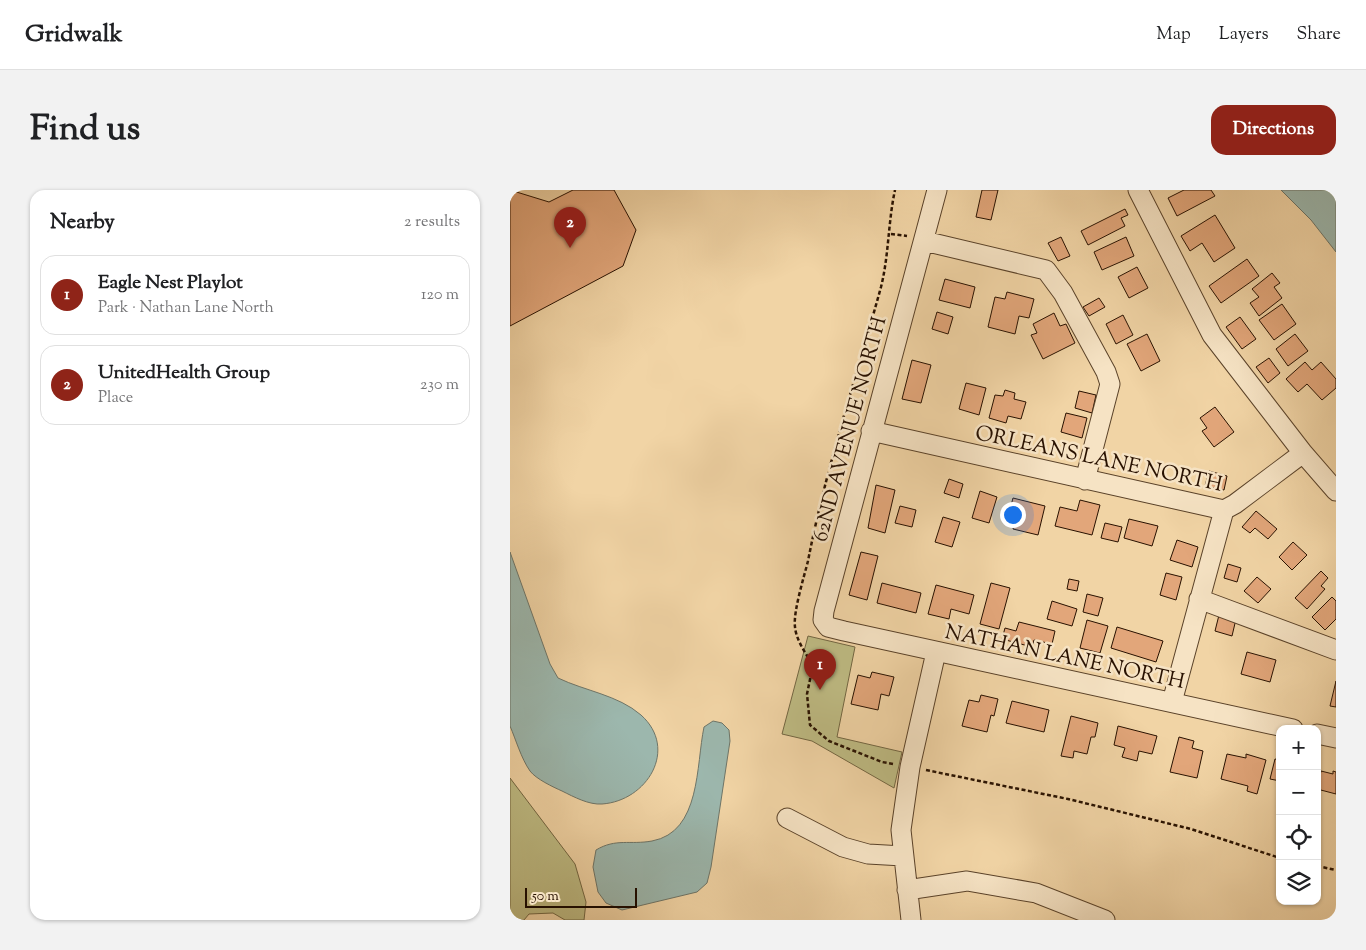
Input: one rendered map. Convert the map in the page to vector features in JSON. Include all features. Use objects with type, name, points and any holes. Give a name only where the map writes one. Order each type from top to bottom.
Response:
[{"type":"street","name":"62ND AVENUE NORTH","points":[[828,627],[823,620],[824,611],[937,190]]},
{"type":"street","points":[[1138,190],[1212,335],[1303,453],[1336,491]]},
{"type":"street","points":[[924,241],[1046,270],[1063,293],[1106,372],[1110,384],[1085,480]]},
{"type":"street","name":"ORLEANS LANE NORTH","points":[[871,431],[1224,510],[1235,504],[1303,453]]},
{"type":"street","points":[[1172,702],[1224,510]]},
{"type":"street","points":[[1199,599],[1336,650]]},
{"type":"street","name":"NATHAN LANE NORTH","points":[[828,627],[1276,725]]},
{"type":"street","points":[[911,920],[901,830],[910,767],[936,652]]},
{"type":"street","points":[[1321,735],[1336,738]]},
{"type":"street","points":[[787,818],[844,847],[868,854],[903,856]]},
{"type":"street","points":[[908,890],[967,881],[1036,893],[1104,920]]},
{"type":"path","points":[[895,190],[892,206],[891,234],[881,285],[838,432],[814,530],[795,628],[801,646],[812,665],[807,694],[810,725],[828,741],[882,762],[1068,799],[1191,829],[1276,857]]},
{"type":"path","points":[[1321,867],[1336,870]]},
{"type":"shaded area","points":[[1281,190],[1336,190],[1336,252],[1311,220]]},
{"type":"shaded area","points":[[510,552],[550,664],[558,678],[612,698],[632,708],[652,728],[657,743],[657,757],[653,771],[632,794],[618,801],[597,804],[571,796],[536,777],[530,771],[521,755],[510,726]]},
{"type":"shaded area","points":[[808,636],[855,647],[837,737],[902,752],[894,788],[812,741],[782,734]]},
{"type":"shaded area","points":[[713,721],[722,723],[729,730],[730,741],[707,883],[697,892],[622,910],[606,903],[598,892],[593,867],[596,850],[610,844],[652,841],[668,835],[680,825],[688,811],[693,795],[704,727]]},
{"type":"shaded area","points":[[510,778],[575,864],[586,902],[584,920],[565,920],[553,913],[529,914],[524,920],[510,920]]},
{"type":"building","points":[[510,190],[549,202],[573,190],[614,190],[636,230],[623,266],[510,326]]},
{"type":"building","points":[[982,190],[998,190],[991,220],[976,217]]},
{"type":"building","points":[[1184,190],[1211,190],[1215,196],[1177,216],[1168,198]]},
{"type":"building","points":[[1125,209],[1128,215],[1121,218],[1125,226],[1088,245],[1081,231]]},
{"type":"building","points":[[1215,215],[1235,248],[1214,262],[1202,243],[1190,251],[1181,236]]},
{"type":"building","points":[[1061,237],[1070,256],[1058,261],[1048,243]]},
{"type":"building","points":[[1126,237],[1134,256],[1102,270],[1094,252]]},
{"type":"building","points":[[1247,259],[1259,276],[1221,303],[1209,286]]},
{"type":"building","points":[[1137,267],[1148,288],[1129,298],[1118,277]]},
{"type":"building","points":[[1272,273],[1280,283],[1274,287],[1282,298],[1259,316],[1250,303],[1259,297],[1252,289]]},
{"type":"building","points":[[945,279],[975,287],[970,308],[939,300]]},
{"type":"building","points":[[1007,292],[1034,299],[1029,318],[1019,316],[1015,334],[988,327],[995,297],[1005,299]]},
{"type":"building","points":[[1099,298],[1105,307],[1089,316],[1083,307]]},
{"type":"building","points":[[1282,304],[1296,324],[1274,340],[1259,320]]},
{"type":"building","points":[[937,312],[953,317],[948,334],[932,329]]},
{"type":"building","points":[[1054,313],[1060,326],[1066,324],[1075,343],[1043,359],[1031,335],[1037,333],[1033,324]]},
{"type":"building","points":[[1123,315],[1133,335],[1116,344],[1106,324]]},
{"type":"building","points":[[1240,317],[1256,339],[1242,349],[1226,327]]},
{"type":"building","points":[[1147,334],[1160,361],[1141,371],[1127,344]]},
{"type":"building","points":[[1295,334],[1308,351],[1288,366],[1276,349]]},
{"type":"building","points":[[1269,358],[1280,373],[1268,383],[1256,367]]},
{"type":"building","points":[[912,360],[931,365],[921,403],[902,399]]},
{"type":"building","points":[[1305,362],[1312,370],[1321,362],[1336,379],[1336,388],[1322,400],[1307,384],[1298,392],[1286,379]]},
{"type":"building","points":[[966,383],[986,388],[979,415],[959,409]]},
{"type":"building","points":[[1005,390],[1015,393],[1014,399],[1026,402],[1021,419],[1008,416],[1006,423],[989,418],[995,395],[1003,396]]},
{"type":"building","points":[[1079,391],[1096,395],[1092,413],[1075,408]]},
{"type":"building","points":[[1215,407],[1234,432],[1214,447],[1202,431],[1207,428],[1200,418]]},
{"type":"building","points":[[1066,413],[1087,418],[1082,438],[1061,432]]},
{"type":"building","points":[[1209,471],[1227,476],[1224,490],[1205,486]]},
{"type":"building","points":[[949,479],[963,484],[959,498],[944,493]]},
{"type":"building","points":[[876,485],[895,490],[885,533],[868,528]]},
{"type":"building","points":[[980,491],[997,497],[989,523],[972,518]]},
{"type":"building","points":[[1013,498],[1045,506],[1038,535],[1013,529],[1016,515],[1009,513]]},
{"type":"building","points":[[1080,500],[1100,505],[1092,535],[1055,526],[1060,507],[1077,511]]},
{"type":"building","points":[[900,506],[916,510],[912,527],[895,523]]},
{"type":"building","points":[[1256,511],[1277,529],[1268,539],[1255,528],[1250,533],[1242,527]]},
{"type":"building","points":[[943,517],[960,522],[952,547],[935,542]]},
{"type":"building","points":[[1129,519],[1158,526],[1152,546],[1124,538]]},
{"type":"building","points":[[1105,523],[1122,527],[1118,542],[1101,538]]},
{"type":"building","points":[[1177,540],[1198,547],[1192,567],[1170,560]]},
{"type":"building","points":[[1293,542],[1307,555],[1292,570],[1279,557]]},
{"type":"building","points":[[861,552],[878,556],[867,600],[849,595]]},
{"type":"building","points":[[1228,564],[1241,568],[1237,582],[1224,578]]},
{"type":"building","points":[[1321,571],[1328,578],[1321,586],[1325,589],[1307,609],[1295,598]]},
{"type":"building","points":[[1166,573],[1182,577],[1176,600],[1160,595]]},
{"type":"building","points":[[1257,577],[1271,589],[1258,603],[1244,591]]},
{"type":"building","points":[[1069,579],[1079,581],[1077,591],[1067,589]]},
{"type":"building","points":[[882,583],[921,593],[916,613],[877,603]]},
{"type":"building","points":[[991,583],[1010,588],[999,629],[980,624]]},
{"type":"building","points":[[936,585],[974,595],[969,614],[951,609],[949,619],[928,614]]},
{"type":"building","points":[[1087,594],[1103,598],[1098,616],[1083,612]]},
{"type":"building","points":[[1332,597],[1336,601],[1336,619],[1325,630],[1312,617]]},
{"type":"building","points":[[1052,601],[1077,609],[1072,626],[1047,619]]},
{"type":"building","points":[[1219,615],[1236,619],[1232,636],[1215,631]]},
{"type":"building","points":[[1087,620],[1108,626],[1100,653],[1080,648]]},
{"type":"building","points":[[1019,622],[1055,631],[1052,644],[1034,640],[1032,647],[1002,639],[1005,628],[1016,631]]},
{"type":"building","points":[[1117,627],[1163,641],[1156,662],[1111,648]]},
{"type":"building","points":[[1247,652],[1276,660],[1270,682],[1241,674]]},
{"type":"building","points":[[872,672],[894,677],[889,696],[881,694],[878,710],[851,704],[858,675],[870,678]]},
{"type":"building","points":[[1336,681],[1336,707],[1330,706]]},
{"type":"building","points":[[981,695],[998,699],[994,716],[991,715],[987,732],[962,726],[969,700],[979,702]]},
{"type":"building","points":[[1012,701],[1049,710],[1044,732],[1006,723]]},
{"type":"building","points":[[1071,716],[1098,723],[1095,737],[1091,737],[1087,754],[1074,751],[1073,758],[1061,756]]},
{"type":"building","points":[[1118,726],[1157,736],[1152,754],[1139,751],[1137,761],[1122,757],[1125,748],[1114,745]]},
{"type":"building","points":[[1179,737],[1194,741],[1192,748],[1203,751],[1197,778],[1170,772]]},
{"type":"building","points":[[1227,754],[1246,758],[1246,754],[1266,760],[1257,794],[1247,791],[1248,786],[1221,779]]},
{"type":"building","points":[[1275,759],[1276,759],[1276,780],[1270,779]]},
{"type":"building","points":[[1321,771],[1333,774],[1333,771],[1336,772],[1336,794],[1321,790]]},
{"type":"place","name":"UnitedHealth Group","points":[[570,248]]},
{"type":"place","name":"Eagle Nest Playlot","points":[[820,690]]}]
